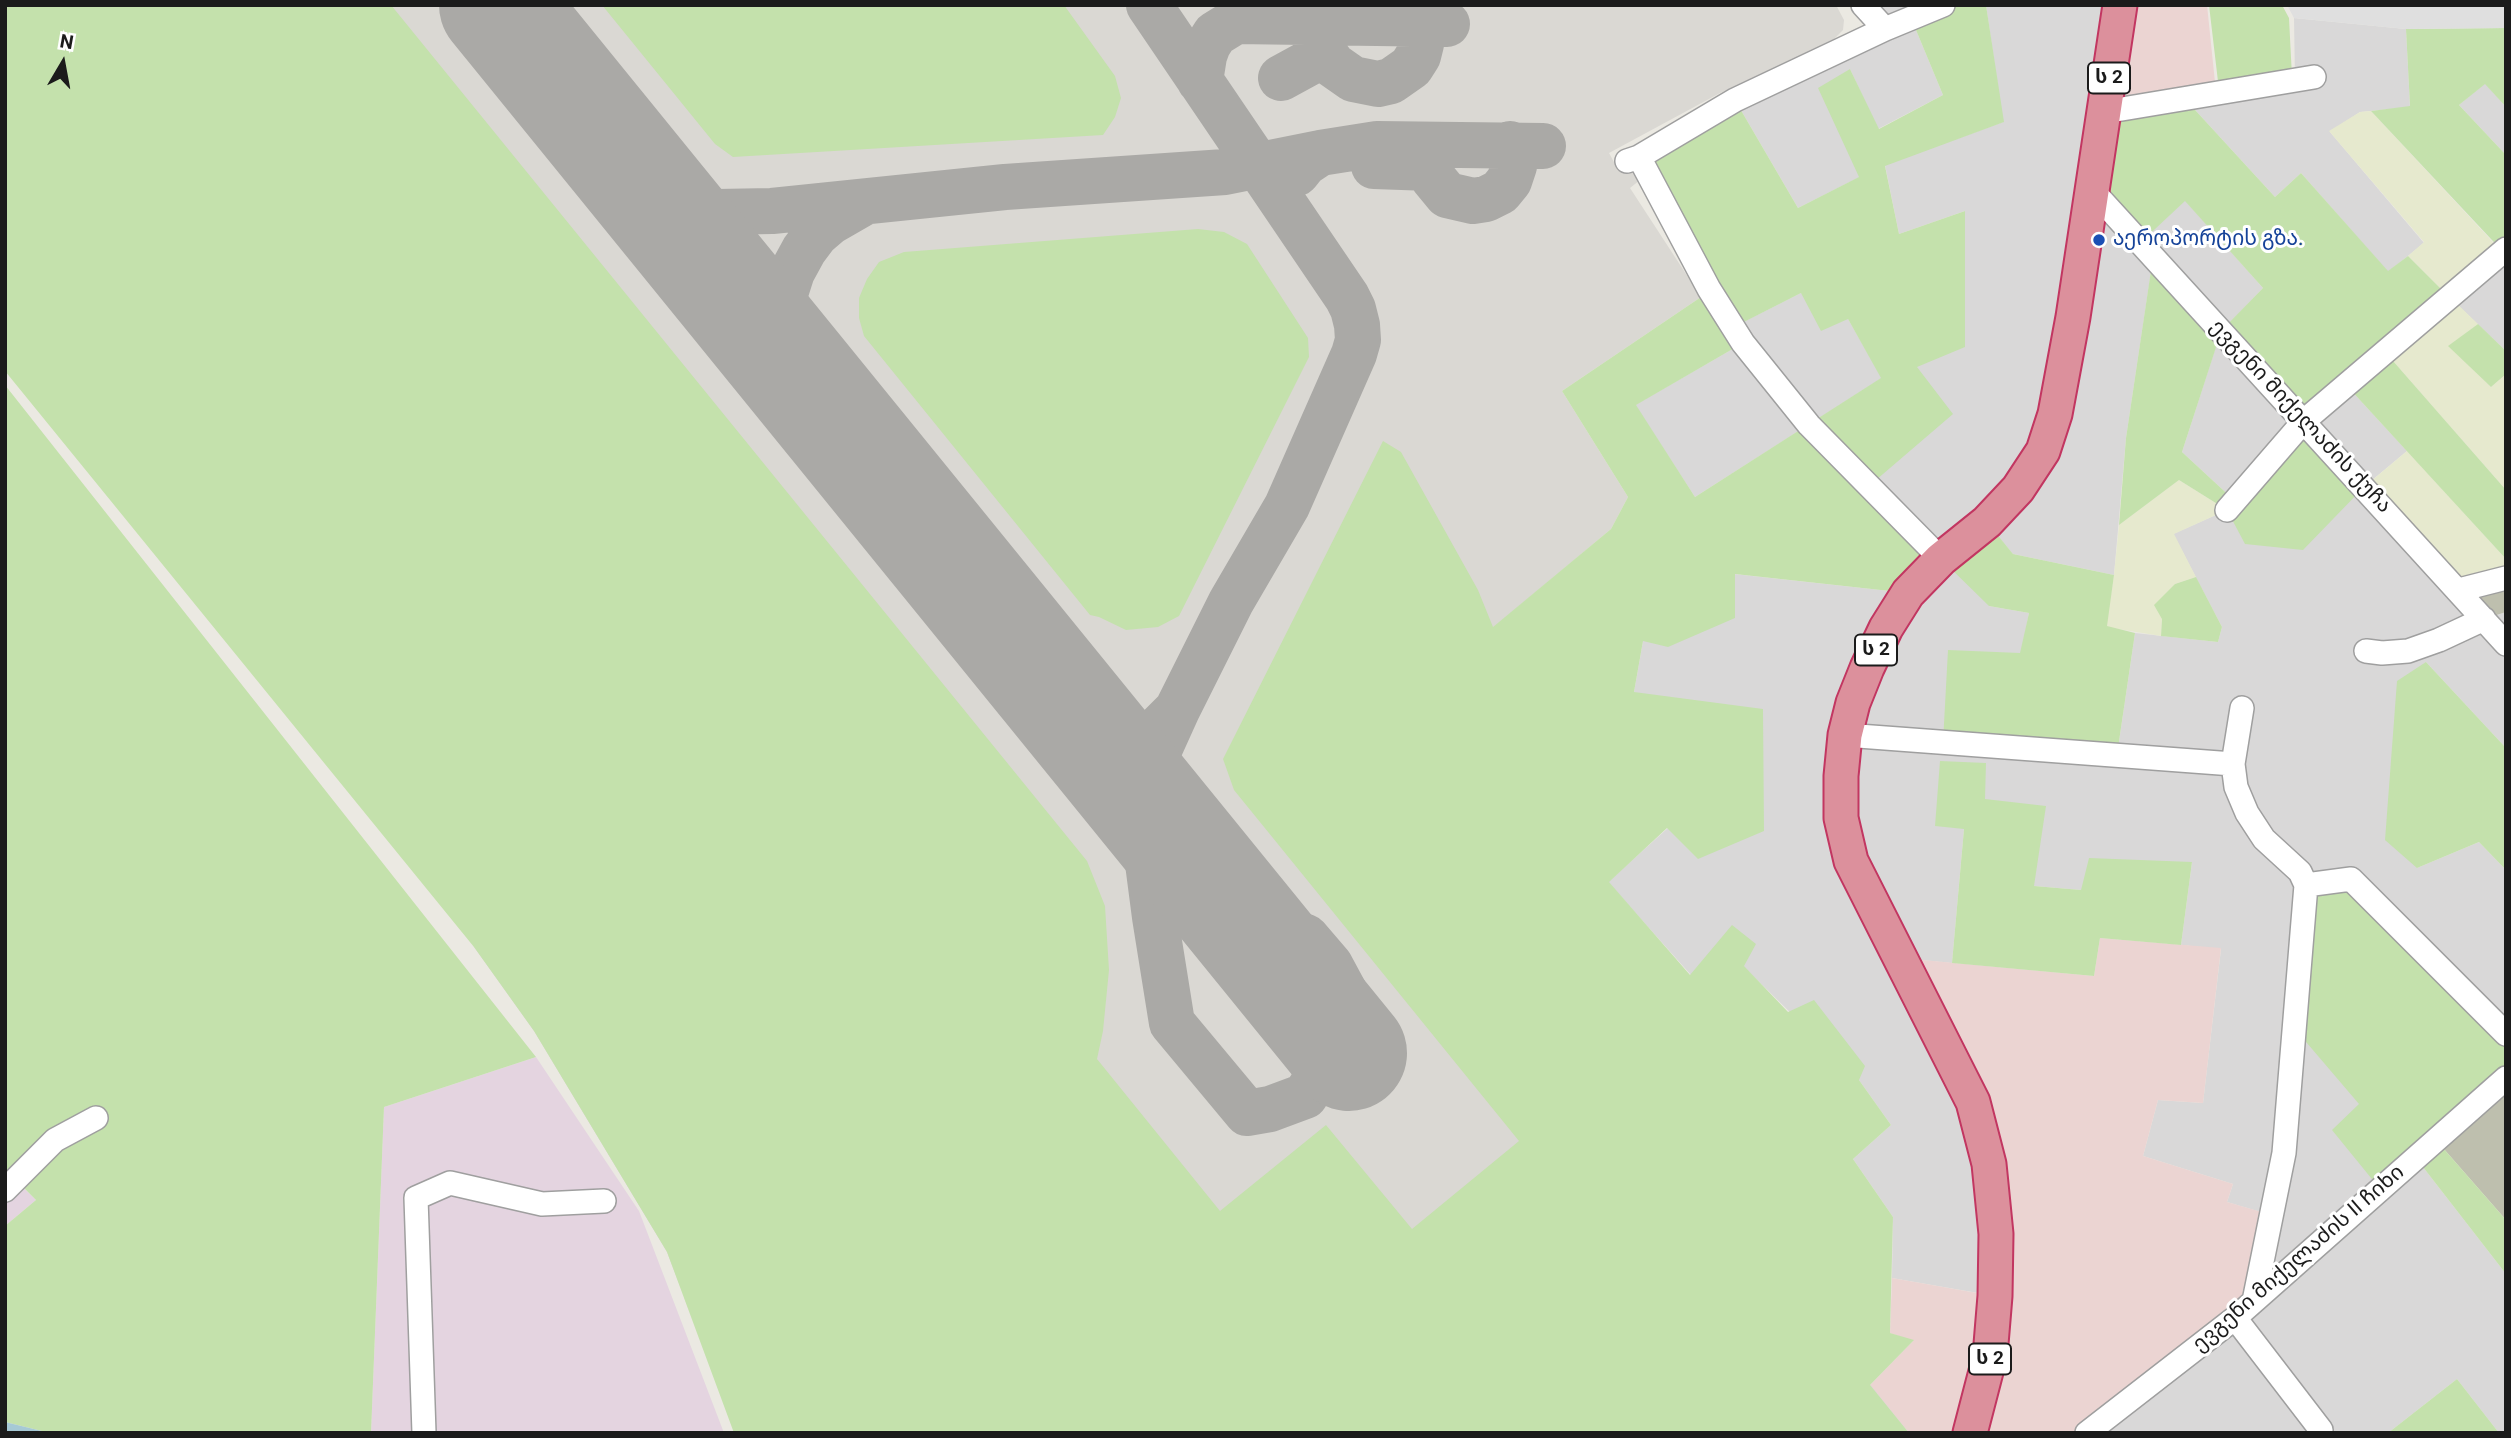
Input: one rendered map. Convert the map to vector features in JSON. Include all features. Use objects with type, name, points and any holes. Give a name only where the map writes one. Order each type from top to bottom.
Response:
[{"type":"highway","name":"ს 2","points":[[1970,1433],[1990,1356],[1995,1296],[1996,1234],[1989,1164],[1973,1102],[1852,861],[1841,818],[1845,735],[1853,703],[1886,628],[1908,593],[1941,559],[1987,522],[2018,489],[2043,451],[2055,414],[2093,191],[2120,5]]},
{"type":"street","points":[[1863,5],[1885,29]]},
{"type":"street","points":[[1941,559],[1810,425],[1743,343],[1633,159],[1735,100],[1885,29],[1943,5]]},
{"type":"street","points":[[2104,113],[2314,77]]},
{"type":"street","name":"ევგენი მიქელაძის ქუჩა","points":[[2093,191],[2506,643]]},
{"type":"street","points":[[2227,510],[2304,421],[2506,249]]},
{"type":"street","points":[[2459,590],[2506,578]]},
{"type":"street","points":[[2366,651],[2408,651],[2484,619]]},
{"type":"street","points":[[2242,708],[2233,764],[2236,787],[2247,813],[2264,839],[2300,872],[2306,885],[2284,1153],[2254,1301]]},
{"type":"street","points":[[1845,735],[2233,764]]},
{"type":"street","points":[[2306,885],[2351,879],[2506,1034]]},
{"type":"street","name":"ევგენი მიქელაძის II ჩიხი","points":[[2087,1433],[2235,1318],[2506,1078]]},
{"type":"street","points":[[5,1190],[55,1140],[96,1118]]},
{"type":"street","points":[[424,1433],[416,1198],[450,1183],[542,1204],[604,1201]]},
{"type":"street","points":[[2235,1318],[2321,1432]]},
{"type":"shaded area","points":[[5,5],[1836,5],[1844,20],[1843,30],[1828,45],[1720,93],[1609,153],[1615,164],[1624,157],[1640,180],[1630,188],[1701,297],[1562,391],[1628,497],[1611,529],[1493,628],[1528,957],[1909,1433],[720,1390],[667,1252],[534,1031],[474,947]]},
{"type":"shaded area","points":[[1863,5],[1943,5],[1911,18],[1943,95],[1878,129],[1850,69],[1860,177],[1798,208],[1735,100],[1884,29]]},
{"type":"shaded area","points":[[1986,5],[2120,5],[2139,242],[2185,200],[2263,288],[2222,331],[2347,386],[2407,451],[2365,486],[2484,619],[2506,612],[2506,748],[2426,662],[2417,868],[2479,842],[2506,870],[2506,1034],[2416,1158],[2506,1274],[2506,1433],[2499,1433],[2457,1379],[2388,1433],[2087,1433],[2271,1215],[2227,1202],[2233,1184],[2143,1156],[2158,1100],[2203,1103],[2221,949],[2181,945],[2192,862],[2081,890],[2034,886],[1964,829],[1952,963],[1902,958],[1973,1102],[1995,1296],[1892,1278],[1893,1217],[1853,1159],[1891,1125],[1859,1080],[1743,966],[1691,975],[1608,882],[1668,828],[1634,692],[1643,641],[1734,574],[1908,593],[1869,486],[1917,366],[1965,211],[1899,234],[1885,165],[2003,122]],"holes":[[[2153,258],[2221,331],[2182,452],[2235,501],[2227,510],[2173,534],[2222,627],[2218,642],[2135,633],[2117,755],[2021,653],[2029,613],[1989,606],[1986,522],[2013,554],[2114,575],[2126,438]]]},
{"type":"shaded area","points":[[2124,5],[2207,5],[2216,92],[2108,110]]},
{"type":"shaded area","points":[[2287,5],[2506,5],[2506,28],[2406,29],[2294,18]]},
{"type":"shaded area","points":[[2294,18],[2406,29],[2410,107],[2360,112],[2330,132],[2424,243],[2388,272],[2301,173],[2275,197],[2185,99],[2295,80]]},
{"type":"shaded area","points":[[2485,83],[2506,107],[2506,155],[2459,105]]},
{"type":"shaded area","points":[[2371,111],[2503,253],[2451,298],[2478,324],[2449,346],[2491,387],[2506,374],[2506,490],[2385,352],[2450,298],[2408,256],[2424,242],[2329,131],[2360,112]]},
{"type":"shaded area","points":[[2506,255],[2506,351],[2450,298]]},
{"type":"shaded area","points":[[1801,293],[1848,319],[1882,378],[1695,497],[1635,405],[1743,343],[1733,327]]},
{"type":"shaded area","points":[[2407,451],[2506,559],[2506,578],[2459,590],[2364,487]]},
{"type":"shaded area","points":[[2179,480],[2227,510],[2174,534],[2196,577],[2175,584],[2162,619],[2161,636],[2106,627],[2119,525]]},
{"type":"shaded area","points":[[2506,578],[2506,612],[2484,619],[2459,590]]},
{"type":"shaded area","points":[[2100,938],[2221,948],[2203,1103],[2158,1100],[2143,1156],[2233,1184],[2227,1202],[2272,1215],[2254,1301],[2087,1433],[1909,1433],[1870,1385],[1913,1341],[1890,1333],[1892,1278],[1994,1296],[1989,1164],[1901,958],[2094,976]]},
{"type":"shaded area","points":[[536,1057],[639,1211],[724,1433],[371,1433],[384,1107]]},
{"type":"shaded area","points":[[2506,1078],[2506,1220],[2436,1140]]},
{"type":"shaded area","points":[[5,1170],[36,1200],[5,1226]]},
{"type":"green space","points":[[5,5],[391,5],[1087,861],[1105,906],[1109,970],[1103,1031],[1097,1059],[1220,1211],[1326,1125],[1412,1229],[1519,1141],[1234,790],[1223,759],[1383,441],[1401,452],[1478,590],[1493,627],[1611,529],[1628,497],[1562,391],[1701,297],[1639,157],[1735,100],[1798,208],[1859,177],[1818,88],[1850,69],[1879,129],[1943,95],[1911,18],[1943,5],[1986,5],[2004,122],[1885,166],[1899,234],[1965,211],[1965,347],[1917,367],[1953,414],[1869,486],[1941,559],[1908,593],[1735,574],[1735,618],[1668,647],[1643,641],[1634,692],[1763,709],[1764,831],[1698,859],[1667,828],[1609,882],[1690,975],[1732,925],[1756,944],[1744,966],[1788,1012],[1814,1000],[1865,1066],[1859,1080],[1891,1125],[1853,1159],[1893,1217],[1890,1333],[1914,1340],[1870,1385],[1909,1433],[734,1433],[667,1252],[534,1031],[474,947],[5,371]],"holes":[[[1801,293],[1821,331],[1848,319],[1881,378],[1695,497],[1636,405],[1743,343],[1734,327]]]},
{"type":"green space","points":[[602,5],[1064,5],[1115,76],[1121,98],[1115,117],[1103,135],[733,157],[715,144]]},
{"type":"green space","points":[[2209,5],[2282,5],[2289,18],[2292,77],[2219,90]]},
{"type":"green space","points":[[2506,28],[2506,107],[2485,84],[2459,105],[2506,155],[2506,255],[2371,111],[2410,106],[2406,29]]},
{"type":"green space","points":[[2185,99],[2275,197],[2301,173],[2388,271],[2408,256],[2450,298],[2386,353],[2506,490],[2506,559],[2347,386],[2304,421],[2364,487],[2303,550],[2245,544],[2227,510],[2179,480],[2119,525],[2126,438],[2153,257],[2221,331],[2263,288],[2185,201],[2140,243],[2093,191],[2104,112]],"holes":[[[2221,332],[2304,421],[2235,501],[2182,452]]]},
{"type":"green space","points":[[1198,229],[1224,232],[1247,244],[1308,338],[1309,357],[1179,616],[1158,627],[1126,630],[1090,615],[864,336],[859,318],[859,298],[867,279],[879,262],[904,252]]},
{"type":"green space","points":[[2478,324],[2506,351],[2506,374],[2491,387],[2448,346]]},
{"type":"green space","points":[[5,385],[536,1057],[384,1107],[371,1433],[50,1433],[5,1422],[5,1226],[36,1200],[5,1169]]},
{"type":"green space","points":[[1987,522],[2013,554],[2114,575],[2107,626],[2135,633],[2117,755],[1943,742],[1948,650],[2020,653],[2029,613],[1989,606],[1941,559]]},
{"type":"green space","points":[[2196,577],[2222,627],[2218,642],[2161,636],[2162,619],[2154,605],[2175,584]]},
{"type":"green space","points":[[2426,662],[2506,748],[2506,870],[2479,842],[2417,868],[2385,840],[2397,681]]},
{"type":"green space","points":[[1940,761],[1986,763],[1985,799],[2046,806],[2034,886],[2081,890],[2089,858],[2192,862],[2181,945],[2100,938],[2094,976],[1952,963],[1964,829],[1935,826]]},
{"type":"green space","points":[[2351,879],[2506,1034],[2506,1078],[2436,1140],[2506,1220],[2506,1274],[2416,1158],[2380,1189],[2332,1130],[2359,1104],[2295,1029],[2306,885]]},
{"type":"green space","points":[[2457,1379],[2499,1433],[2388,1433]]},
{"type":"water","points":[[5,1422],[50,1433],[5,1433]]},
{"type":"taxiway","points":[[1149,5],[1347,297],[1357,325],[1358,340],[1354,354],[1287,506],[1231,602],[1139,794],[1172,1023],[1247,1113],[1270,1109],[1305,1096],[1340,1042],[1344,991],[1330,965],[1306,937],[1276,926],[1241,920]]},
{"type":"taxiway","points":[[1200,81],[1208,45],[1215,34],[1236,21],[1447,24]]},
{"type":"taxiway","points":[[1281,78],[1325,54],[1333,65],[1353,79],[1378,84],[1391,81],[1411,67],[1418,56],[1421,44],[1418,23]]},
{"type":"taxiway","points":[[1297,173],[1305,163],[1320,153],[1377,144],[1543,146]]},
{"type":"taxiway","points":[[1374,166],[1430,168],[1433,178],[1447,195],[1473,201],[1486,199],[1500,192],[1509,181],[1514,166],[1514,154],[1510,144]]},
{"type":"taxiway","points":[[613,148],[650,187],[675,200],[717,212],[772,211],[1005,187],[1225,172],[1320,153]]},
{"type":"taxiway","points":[[802,380],[787,355],[781,328],[783,300],[792,272],[816,234],[830,222],[863,203]]},
{"type":"taxiway","points":[[1053,689],[1088,729],[1105,736],[1131,739],[1156,731],[1177,710]]},
{"type":"runway","points":[[497,5],[1349,1053]]},
{"type":"place","name":"აეროპორტის გზა.","points":[[2099,240]]}]
